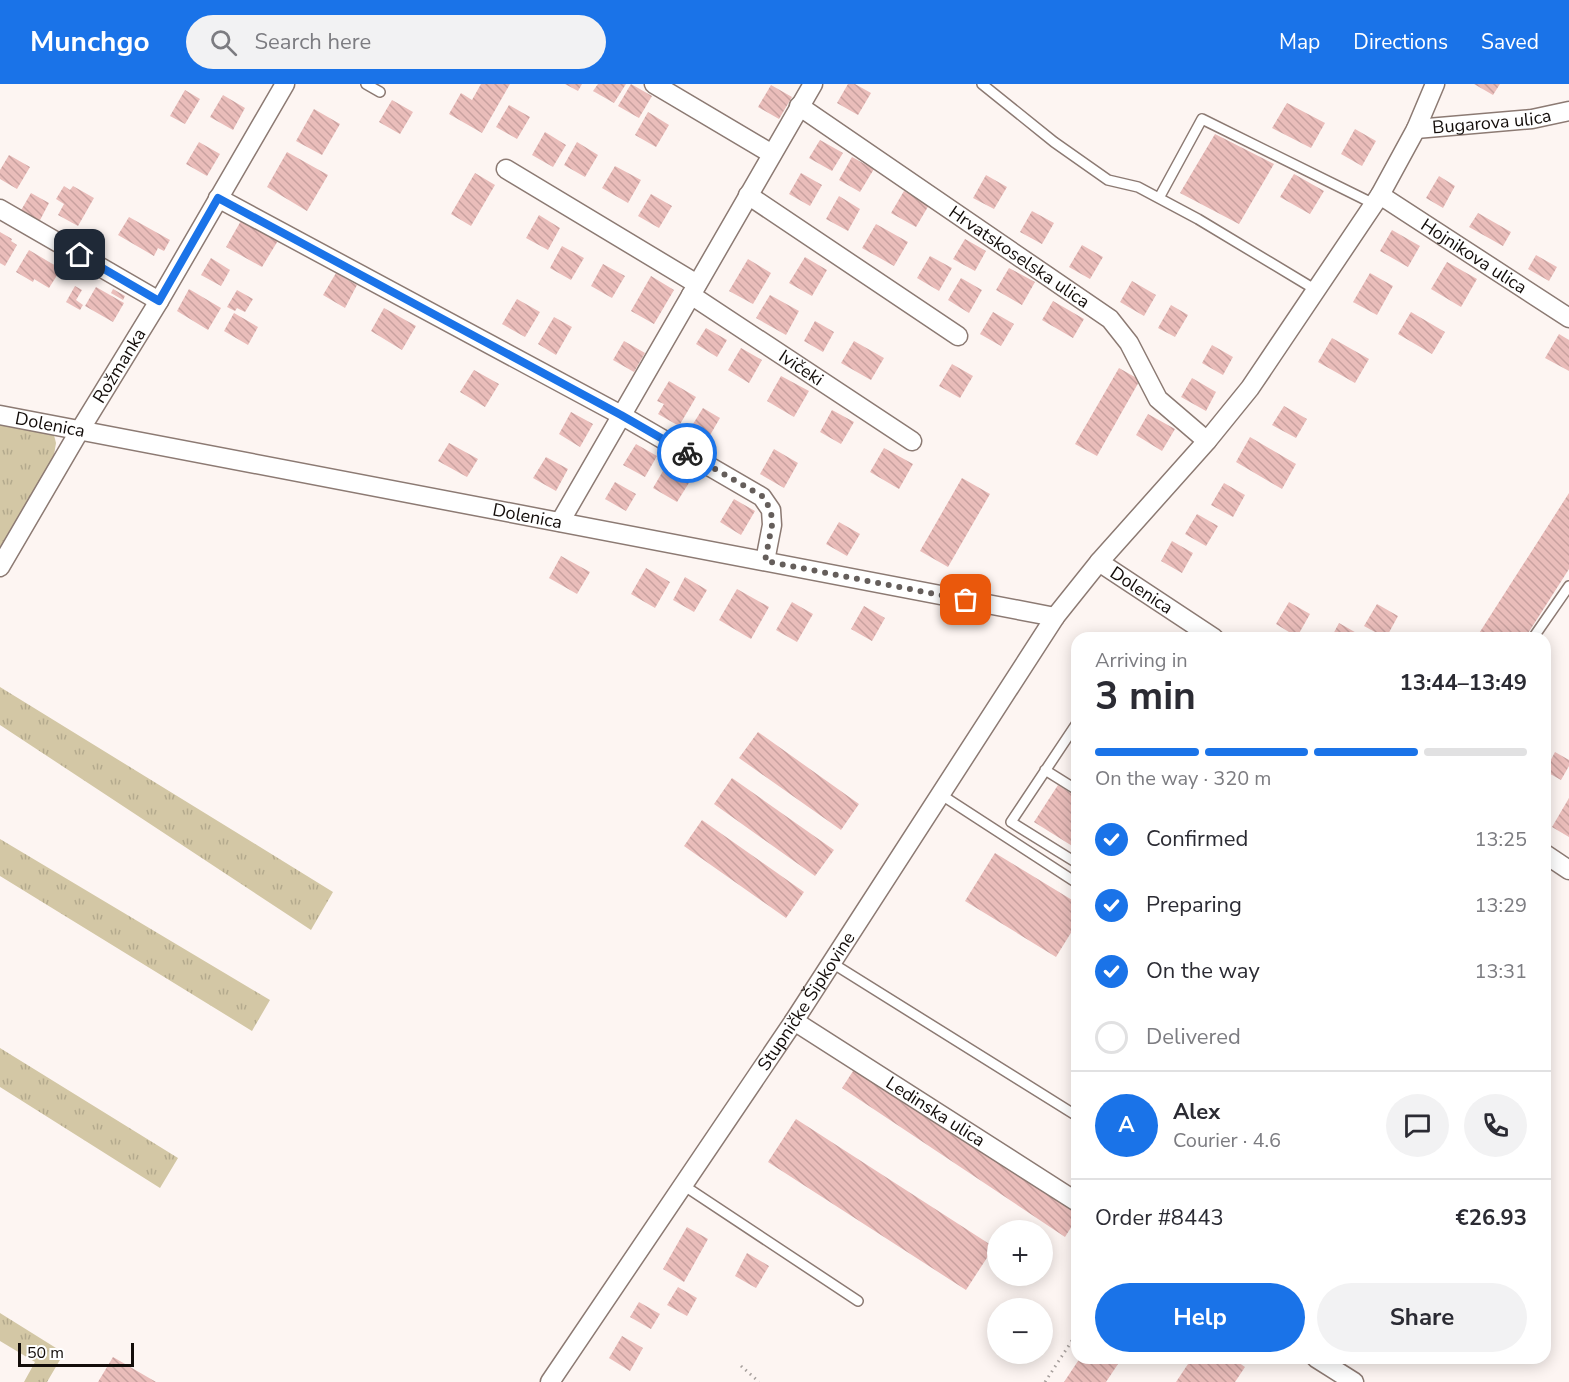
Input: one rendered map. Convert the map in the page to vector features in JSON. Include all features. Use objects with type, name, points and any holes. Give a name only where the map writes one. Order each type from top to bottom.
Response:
[{"type":"street","name":"Rožmanka","points":[[0,567],[285,84]]},
{"type":"street","points":[[654,84],[772,154]]},
{"type":"street","points":[[560,522],[813,84]]},
{"type":"street","points":[[1055,617],[1251,388],[1377,199],[1416,129],[1435,84]]},
{"type":"street","name":"Hrvatskoselska ulica","points":[[799,106],[1110,319],[1129,343],[1158,399],[1207,441]]},
{"type":"street","name":"Bugarova ulica","points":[[1416,129],[1532,119],[1569,111]]},
{"type":"street","name":"Ivičeki","points":[[506,169],[694,290],[912,441]]},
{"type":"street","points":[[748,195],[957,336]]},
{"type":"street","points":[[218,198],[621,415],[762,496],[771,510],[772,525],[765,561]]},
{"type":"street","name":"Hojnikova ulica","points":[[1377,199],[1569,318]]},
{"type":"street","points":[[0,209],[159,301]]},
{"type":"street","name":"Dolenica","points":[[0,415],[1055,617]]},
{"type":"street","name":"Dolenica","points":[[1100,562],[1205,632]]},
{"type":"street","name":"Stupničke Šipkovine","points":[[550,1382],[794,1021],[1055,617]]},
{"type":"street","points":[[1551,858],[1569,870]]},
{"type":"street","name":"Ledinska ulica","points":[[794,1021],[1071,1198]]},
{"type":"street","points":[[1326,1364],[1354,1382]]},
{"type":"lane","points":[[366,84],[380,92]]},
{"type":"lane","points":[[982,84],[1054,142],[1108,180],[1138,187],[1159,198],[1316,290]]},
{"type":"lane","points":[[1159,198],[1202,119],[1377,199]]},
{"type":"lane","points":[[1537,632],[1569,586]]},
{"type":"lane","points":[[1071,732],[1011,822],[1071,859]]},
{"type":"lane","points":[[1045,770],[1071,786]]},
{"type":"lane","points":[[940,795],[1071,879]]},
{"type":"lane","points":[[832,963],[1071,1112]]},
{"type":"lane","points":[[683,1185],[858,1301]]},
{"type":"path","points":[[1045,1382],[1071,1342]]},
{"type":"path","points":[[741,1366],[759,1382]]},
{"type":"green space","points":[[0,423],[44,431],[54,435],[56,443],[53,461],[0,550]]},
{"type":"green space","points":[[0,687],[333,892],[311,930],[0,725]]},
{"type":"green space","points":[[0,839],[270,1000],[252,1031],[0,876]]},
{"type":"green space","points":[[0,1048],[178,1158],[160,1188],[0,1087]]},
{"type":"green space","points":[[0,1313],[64,1353],[47,1382],[24,1382],[35,1362],[0,1341]]},
{"type":"building","points":[[481,84],[510,84],[482,133],[449,114],[461,93],[472,100]]},
{"type":"building","points":[[565,84],[582,84],[578,91]]},
{"type":"building","points":[[598,84],[626,84],[614,103],[593,91]]},
{"type":"building","points":[[631,84],[652,96],[639,118],[618,106]]},
{"type":"building","points":[[848,84],[855,84],[871,93],[858,115],[837,103]]},
{"type":"building","points":[[1474,84],[1500,84],[1493,95]]},
{"type":"building","points":[[771,85],[792,97],[779,119],[758,107]]},
{"type":"building","points":[[185,90],[200,99],[185,124],[170,116]]},
{"type":"building","points":[[223,95],[245,108],[233,130],[210,117]]},
{"type":"building","points":[[392,100],[413,112],[400,134],[379,122]]},
{"type":"building","points":[[1287,103],[1325,123],[1311,148],[1272,128]]},
{"type":"building","points":[[509,105],[530,117],[517,139],[496,127]]},
{"type":"building","points":[[314,109],[340,124],[322,155],[296,141]]},
{"type":"building","points":[[648,112],[669,125],[656,147],[635,135]]},
{"type":"building","points":[[1355,129],[1376,141],[1362,166],[1341,154]]},
{"type":"building","points":[[545,132],[566,145],[553,167],[532,155]]},
{"type":"building","points":[[1215,134],[1274,164],[1239,224],[1180,193]]},
{"type":"building","points":[[820,140],[843,153],[832,171],[809,158]]},
{"type":"building","points":[[199,142],[220,154],[207,176],[186,164]]},
{"type":"building","points":[[577,142],[598,155],[585,177],[564,165]]},
{"type":"building","points":[[287,152],[328,175],[307,211],[267,187]]},
{"type":"building","points":[[9,155],[30,167],[17,189],[0,179],[0,170]]},
{"type":"building","points":[[852,157],[874,169],[860,192],[839,180]]},
{"type":"building","points":[[615,166],[641,180],[628,203],[602,188]]},
{"type":"building","points":[[475,173],[495,185],[471,226],[451,214]]},
{"type":"building","points":[[801,173],[822,185],[810,206],[789,194]]},
{"type":"building","points":[[1294,174],[1324,191],[1310,214],[1280,197]]},
{"type":"building","points":[[986,175],[1007,187],[994,209],[973,198]]},
{"type":"building","points":[[1439,176],[1455,186],[1443,208],[1426,198]]},
{"type":"building","points":[[64,186],[70,190],[73,186],[94,198],[78,226],[58,215],[64,204],[56,199]]},
{"type":"building","points":[[904,191],[929,205],[916,227],[891,213]]},
{"type":"building","points":[[31,193],[49,203],[39,222],[20,212]]},
{"type":"building","points":[[651,194],[672,206],[659,228],[638,216]]},
{"type":"building","points":[[839,196],[860,209],[848,231],[826,219]]},
{"type":"building","points":[[1032,211],[1054,223],[1042,244],[1020,232]]},
{"type":"building","points":[[1478,213],[1511,232],[1503,246],[1469,227]]},
{"type":"building","points":[[539,215],[560,228],[548,250],[526,238]]},
{"type":"building","points":[[129,217],[170,240],[164,251],[158,248],[154,256],[118,235]]},
{"type":"building","points":[[242,219],[279,239],[262,267],[226,247]]},
{"type":"building","points":[[876,224],[908,242],[894,266],[862,248]]},
{"type":"building","points":[[1392,230],[1420,246],[1408,267],[1380,251]]},
{"type":"building","points":[[85,231],[92,235],[89,240],[81,236]]},
{"type":"building","points":[[0,232],[17,245],[5,266],[0,263]]},
{"type":"building","points":[[965,239],[986,251],[975,271],[953,259]]},
{"type":"building","points":[[1082,245],[1103,257],[1090,279],[1069,267]]},
{"type":"building","points":[[562,246],[584,258],[571,280],[550,268]]},
{"type":"building","points":[[29,250],[61,269],[49,288],[16,272]]},
{"type":"building","points":[[1536,255],[1557,267],[1549,281],[1528,269]]},
{"type":"building","points":[[930,256],[952,268],[939,291],[917,278]]},
{"type":"building","points":[[805,257],[827,270],[812,296],[789,283]]},
{"type":"building","points":[[211,258],[230,270],[221,286],[201,275]]},
{"type":"building","points":[[748,259],[771,273],[753,304],[729,291]]},
{"type":"building","points":[[1447,262],[1477,279],[1461,307],[1431,289]]},
{"type":"building","points":[[603,264],[625,276],[612,298],[591,286]]},
{"type":"building","points":[[1009,268],[1035,282],[1022,305],[996,290]]},
{"type":"building","points":[[336,273],[357,285],[345,308],[323,295]]},
{"type":"building","points":[[1370,273],[1393,286],[1377,315],[1353,302]]},
{"type":"building","points":[[651,276],[674,290],[654,324],[631,311]]},
{"type":"building","points":[[961,278],[982,290],[969,313],[948,300]]},
{"type":"building","points":[[1132,281],[1156,295],[1144,316],[1120,302]]},
{"type":"building","points":[[75,286],[82,290],[76,300],[83,305],[80,310],[66,302]]},
{"type":"building","points":[[96,287],[124,303],[113,322],[85,306]]},
{"type":"building","points":[[113,289],[125,296],[123,300],[111,293]]},
{"type":"building","points":[[189,289],[221,308],[208,330],[177,311]]},
{"type":"building","points":[[237,290],[253,299],[245,312],[227,307]]},
{"type":"building","points":[[770,295],[799,311],[786,335],[756,318]]},
{"type":"building","points":[[517,299],[540,312],[525,337],[502,324]]},
{"type":"building","points":[[1053,301],[1084,319],[1073,338],[1042,320]]},
{"type":"building","points":[[1171,305],[1188,315],[1175,337],[1158,328]]},
{"type":"building","points":[[384,308],[416,326],[402,350],[371,331]]},
{"type":"building","points":[[993,312],[1014,324],[1001,346],[980,334]]},
{"type":"building","points":[[1411,312],[1445,332],[1432,354],[1398,334]]},
{"type":"building","points":[[234,313],[258,327],[248,345],[224,331]]},
{"type":"building","points":[[554,317],[572,327],[556,355],[538,344]]},
{"type":"building","points":[[815,321],[834,332],[823,352],[804,341]]},
{"type":"building","points":[[706,328],[727,340],[717,357],[696,344]]},
{"type":"building","points":[[1559,334],[1569,340],[1569,371],[1545,358]]},
{"type":"building","points":[[1332,338],[1369,359],[1355,383],[1318,362]]},
{"type":"building","points":[[624,341],[645,353],[634,372],[613,360]]},
{"type":"building","points":[[854,341],[884,358],[871,380],[841,363]]},
{"type":"building","points":[[1212,345],[1233,357],[1223,375],[1202,363]]},
{"type":"building","points":[[741,348],[762,360],[749,383],[728,370]]},
{"type":"building","points":[[952,364],[973,376],[960,398],[939,386]]},
{"type":"building","points":[[1119,368],[1140,380],[1097,456],[1075,444]]},
{"type":"building","points":[[474,370],[499,384],[485,407],[460,392]]},
{"type":"building","points":[[781,376],[809,391],[794,417],[767,401]]},
{"type":"building","points":[[1192,378],[1216,392],[1206,411],[1181,397]]},
{"type":"building","points":[[669,381],[696,397],[679,426],[658,414],[664,404],[657,401]]},
{"type":"building","points":[[1284,406],[1307,419],[1296,438],[1272,425]]},
{"type":"building","points":[[703,408],[720,418],[706,442],[688,432]]},
{"type":"building","points":[[832,410],[854,422],[841,444],[820,432]]},
{"type":"building","points":[[571,412],[593,424],[580,447],[559,434]]},
{"type":"building","points":[[1148,414],[1175,429],[1162,451],[1136,435]]},
{"type":"building","points":[[1250,437],[1296,464],[1282,489],[1236,462]]},
{"type":"building","points":[[449,443],[478,459],[467,477],[438,461]]},
{"type":"building","points":[[636,444],[657,456],[645,477],[623,465]]},
{"type":"building","points":[[884,448],[913,464],[899,489],[870,472]]},
{"type":"building","points":[[774,449],[798,463],[784,488],[760,474]]},
{"type":"building","points":[[546,457],[568,469],[556,491],[533,478]]},
{"type":"building","points":[[667,464],[692,478],[677,502],[653,488]]},
{"type":"building","points":[[962,478],[990,494],[948,567],[920,551]]},
{"type":"building","points":[[615,482],[636,494],[626,511],[605,499]]},
{"type":"building","points":[[1224,483],[1245,495],[1233,517],[1211,505]]},
{"type":"building","points":[[1569,493],[1569,569],[1529,632],[1480,632]]},
{"type":"building","points":[[734,499],[755,511],[741,535],[720,522]]},
{"type":"building","points":[[1197,514],[1218,526],[1206,546],[1185,534]]},
{"type":"building","points":[[839,522],[860,534],[847,556],[826,544]]},
{"type":"building","points":[[1172,541],[1193,553],[1182,573],[1161,561]]},
{"type":"building","points":[[561,556],[590,572],[577,594],[549,578]]},
{"type":"building","points":[[646,568],[670,582],[655,608],[631,594]]},
{"type":"building","points":[[685,577],[707,590],[694,612],[673,600]]},
{"type":"building","points":[[737,589],[769,607],[751,639],[719,620]]},
{"type":"building","points":[[792,602],[813,614],[797,642],[776,630]]},
{"type":"building","points":[[1289,602],[1310,614],[1300,632],[1289,632],[1276,624]]},
{"type":"building","points":[[1377,604],[1398,616],[1389,632],[1375,632],[1364,626]]},
{"type":"building","points":[[864,606],[885,618],[872,641],[851,629]]},
{"type":"building","points":[[1339,623],[1355,632],[1334,632]]},
{"type":"building","points":[[758,732],[859,804],[841,830],[739,758]]},
{"type":"building","points":[[1555,752],[1569,760],[1569,766],[1561,780],[1551,774],[1551,760]]},
{"type":"building","points":[[732,778],[834,850],[815,876],[714,804]]},
{"type":"building","points":[[1058,785],[1071,793],[1071,845],[1034,822]]},
{"type":"building","points":[[1569,798],[1569,837],[1552,827]]},
{"type":"building","points":[[702,820],[804,892],[786,918],[684,846]]},
{"type":"building","points":[[995,853],[1071,899],[1071,933],[1056,957],[965,901]]},
{"type":"building","points":[[857,1065],[1071,1207],[1071,1228],[1065,1237],[1053,1229],[1053,1220],[1040,1220],[842,1088]]},
{"type":"building","points":[[796,1119],[987,1242],[987,1258],[966,1290],[768,1162]]},
{"type":"building","points":[[687,1227],[708,1239],[684,1282],[663,1269]]},
{"type":"building","points":[[747,1253],[769,1266],[756,1288],[735,1276]]},
{"type":"building","points":[[678,1287],[697,1298],[687,1316],[667,1305]]},
{"type":"building","points":[[639,1302],[660,1314],[651,1329],[630,1317]]},
{"type":"building","points":[[622,1336],[643,1348],[630,1371],[609,1358]]},
{"type":"building","points":[[113,1357],[156,1382],[98,1382]]},
{"type":"building","points":[[1076,1364],[1118,1364],[1106,1382],[1064,1382]]},
{"type":"building","points":[[1188,1364],[1241,1364],[1245,1367],[1235,1382],[1176,1382]]},
{"type":"way so far","points":[[687,453],[762,496],[771,510],[772,525],[765,561],[966,600]]},
{"type":"route","points":[[80,255],[159,301],[218,198],[621,415],[687,453]]}]
